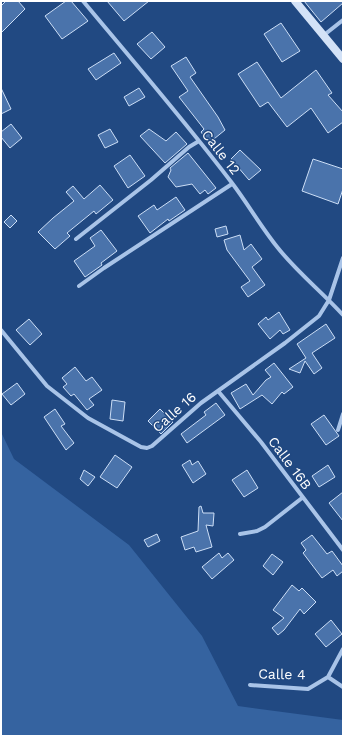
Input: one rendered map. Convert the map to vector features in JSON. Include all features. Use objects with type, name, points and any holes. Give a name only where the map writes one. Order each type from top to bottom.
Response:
[{"type":"street","name":"Calle 12","points":[[83,1],[199,142],[232,184],[278,248],[314,287],[343,315]]},
{"type":"street","points":[[295,1],[343,59]]},
{"type":"street","points":[[324,35],[343,20]]},
{"type":"street","points":[[76,239],[151,180],[189,147],[199,142]]},
{"type":"street","points":[[79,286],[232,184]]},
{"type":"street","name":"Calle 16","points":[[1,330],[47,386],[88,418],[141,447],[147,448],[152,446],[201,403],[285,343],[319,316],[329,300],[343,258]]},
{"type":"street","name":"Calle 16B","points":[[218,391],[261,442],[302,498],[343,550]]},
{"type":"street","points":[[338,430],[343,414]]},
{"type":"street","points":[[240,534],[257,531],[265,527],[302,498]]},
{"type":"street","points":[[343,649],[328,677],[343,687]]},
{"type":"street","name":"Calle 4","points":[[250,684],[308,689],[328,677]]},
{"type":"shaded area","points":[[1,432],[14,459],[129,545],[202,636],[238,706],[343,720],[343,736],[1,736]]},
{"type":"building","points":[[6,1],[18,1],[25,9],[1,33],[1,6]]},
{"type":"building","points":[[66,1],[71,1],[88,21],[62,39],[45,16]]},
{"type":"building","points":[[107,1],[149,1],[124,21]]},
{"type":"building","points":[[304,1],[343,1],[343,3],[321,22]]},
{"type":"building","points":[[281,23],[300,51],[282,62],[264,34]]},
{"type":"building","points":[[152,32],[165,47],[151,59],[137,44]]},
{"type":"building","points":[[114,53],[121,63],[96,80],[88,69]]},
{"type":"building","points":[[186,57],[196,73],[190,77],[218,117],[225,130],[209,143],[201,132],[204,129],[179,97],[188,91],[171,66]]},
{"type":"building","points":[[257,62],[281,98],[316,70],[332,93],[328,95],[343,112],[343,122],[328,133],[311,108],[287,127],[268,102],[260,107],[238,74]]},
{"type":"building","points":[[1,88],[11,109],[1,114]]},
{"type":"building","points":[[139,88],[145,97],[129,106],[124,97]]},
{"type":"building","points":[[11,124],[22,138],[10,148],[1,137],[1,132]]},
{"type":"building","points":[[110,129],[118,142],[105,148],[98,135]]},
{"type":"building","points":[[149,129],[166,141],[176,132],[187,144],[165,163],[140,136]]},
{"type":"building","points":[[240,150],[261,170],[249,180],[231,159]]},
{"type":"building","points":[[188,153],[216,188],[208,194],[205,190],[200,194],[192,184],[176,187],[168,177],[171,170],[170,168]]},
{"type":"building","points":[[130,155],[145,176],[128,188],[114,166]]},
{"type":"building","points":[[313,159],[343,169],[343,189],[338,204],[302,191]]},
{"type":"building","points":[[100,185],[113,200],[96,214],[94,211],[67,233],[70,236],[55,249],[38,232],[74,201],[66,192],[73,186],[84,199]]},
{"type":"building","points":[[176,197],[185,210],[169,221],[168,219],[150,233],[138,216],[154,205],[157,210]]},
{"type":"building","points":[[11,215],[17,221],[10,228],[4,222]]},
{"type":"building","points":[[226,226],[228,234],[217,237],[215,229]]},
{"type":"building","points":[[101,230],[117,251],[101,263],[102,265],[85,277],[74,261],[95,246],[90,238]]},
{"type":"building","points":[[240,235],[244,250],[251,244],[262,259],[252,267],[265,285],[248,297],[241,287],[250,281],[227,250],[224,240]]},
{"type":"building","points":[[279,312],[290,330],[283,334],[280,330],[270,339],[258,324],[266,317],[268,320]]},
{"type":"building","points":[[29,319],[42,334],[30,345],[16,330]]},
{"type":"building","points":[[326,324],[335,338],[312,353],[322,368],[314,374],[305,361],[300,373],[289,369],[306,358],[297,344]]},
{"type":"building","points":[[274,363],[293,387],[284,394],[282,392],[272,404],[262,395],[240,409],[231,393],[246,384],[253,395],[266,380],[271,377],[265,370]]},
{"type":"building","points":[[75,367],[86,381],[92,377],[102,390],[89,399],[94,405],[87,410],[74,394],[71,396],[63,387],[67,384],[62,378]]},
{"type":"building","points":[[17,383],[25,394],[11,405],[2,394]]},
{"type":"building","points":[[112,400],[125,402],[123,421],[110,419]]},
{"type":"building","points":[[216,403],[225,415],[187,443],[181,434],[206,415],[204,412]]},
{"type":"building","points":[[55,409],[65,424],[61,426],[74,443],[66,450],[44,417]]},
{"type":"building","points":[[160,409],[173,422],[161,434],[148,421]]},
{"type":"building","points":[[324,415],[339,436],[326,445],[311,424]]},
{"type":"building","points":[[115,455],[132,467],[117,488],[100,477]]},
{"type":"building","points":[[190,460],[192,465],[198,461],[206,474],[193,483],[182,465]]},
{"type":"building","points":[[328,465],[335,477],[319,487],[312,476]]},
{"type":"building","points":[[84,470],[95,477],[88,486],[80,479]]},
{"type":"building","points":[[247,470],[258,488],[244,497],[232,480]]},
{"type":"building","points":[[343,492],[343,521],[329,503]]},
{"type":"building","points":[[201,506],[203,513],[214,513],[213,526],[206,525],[212,547],[196,552],[194,547],[185,550],[181,537],[198,531],[199,507]]},
{"type":"building","points":[[157,534],[160,541],[148,547],[144,540]]},
{"type":"building","points":[[312,535],[327,554],[332,551],[343,566],[343,571],[337,576],[333,570],[322,578],[303,553],[306,550],[301,543]]},
{"type":"building","points":[[219,553],[222,558],[228,553],[234,560],[212,579],[202,567]]},
{"type":"building","points":[[272,554],[283,562],[273,575],[263,566]]},
{"type":"building","points":[[292,585],[299,591],[302,588],[316,602],[304,614],[300,609],[284,630],[278,635],[272,628],[284,618],[273,610]]},
{"type":"building","points":[[331,620],[342,634],[326,647],[315,634]]}]
